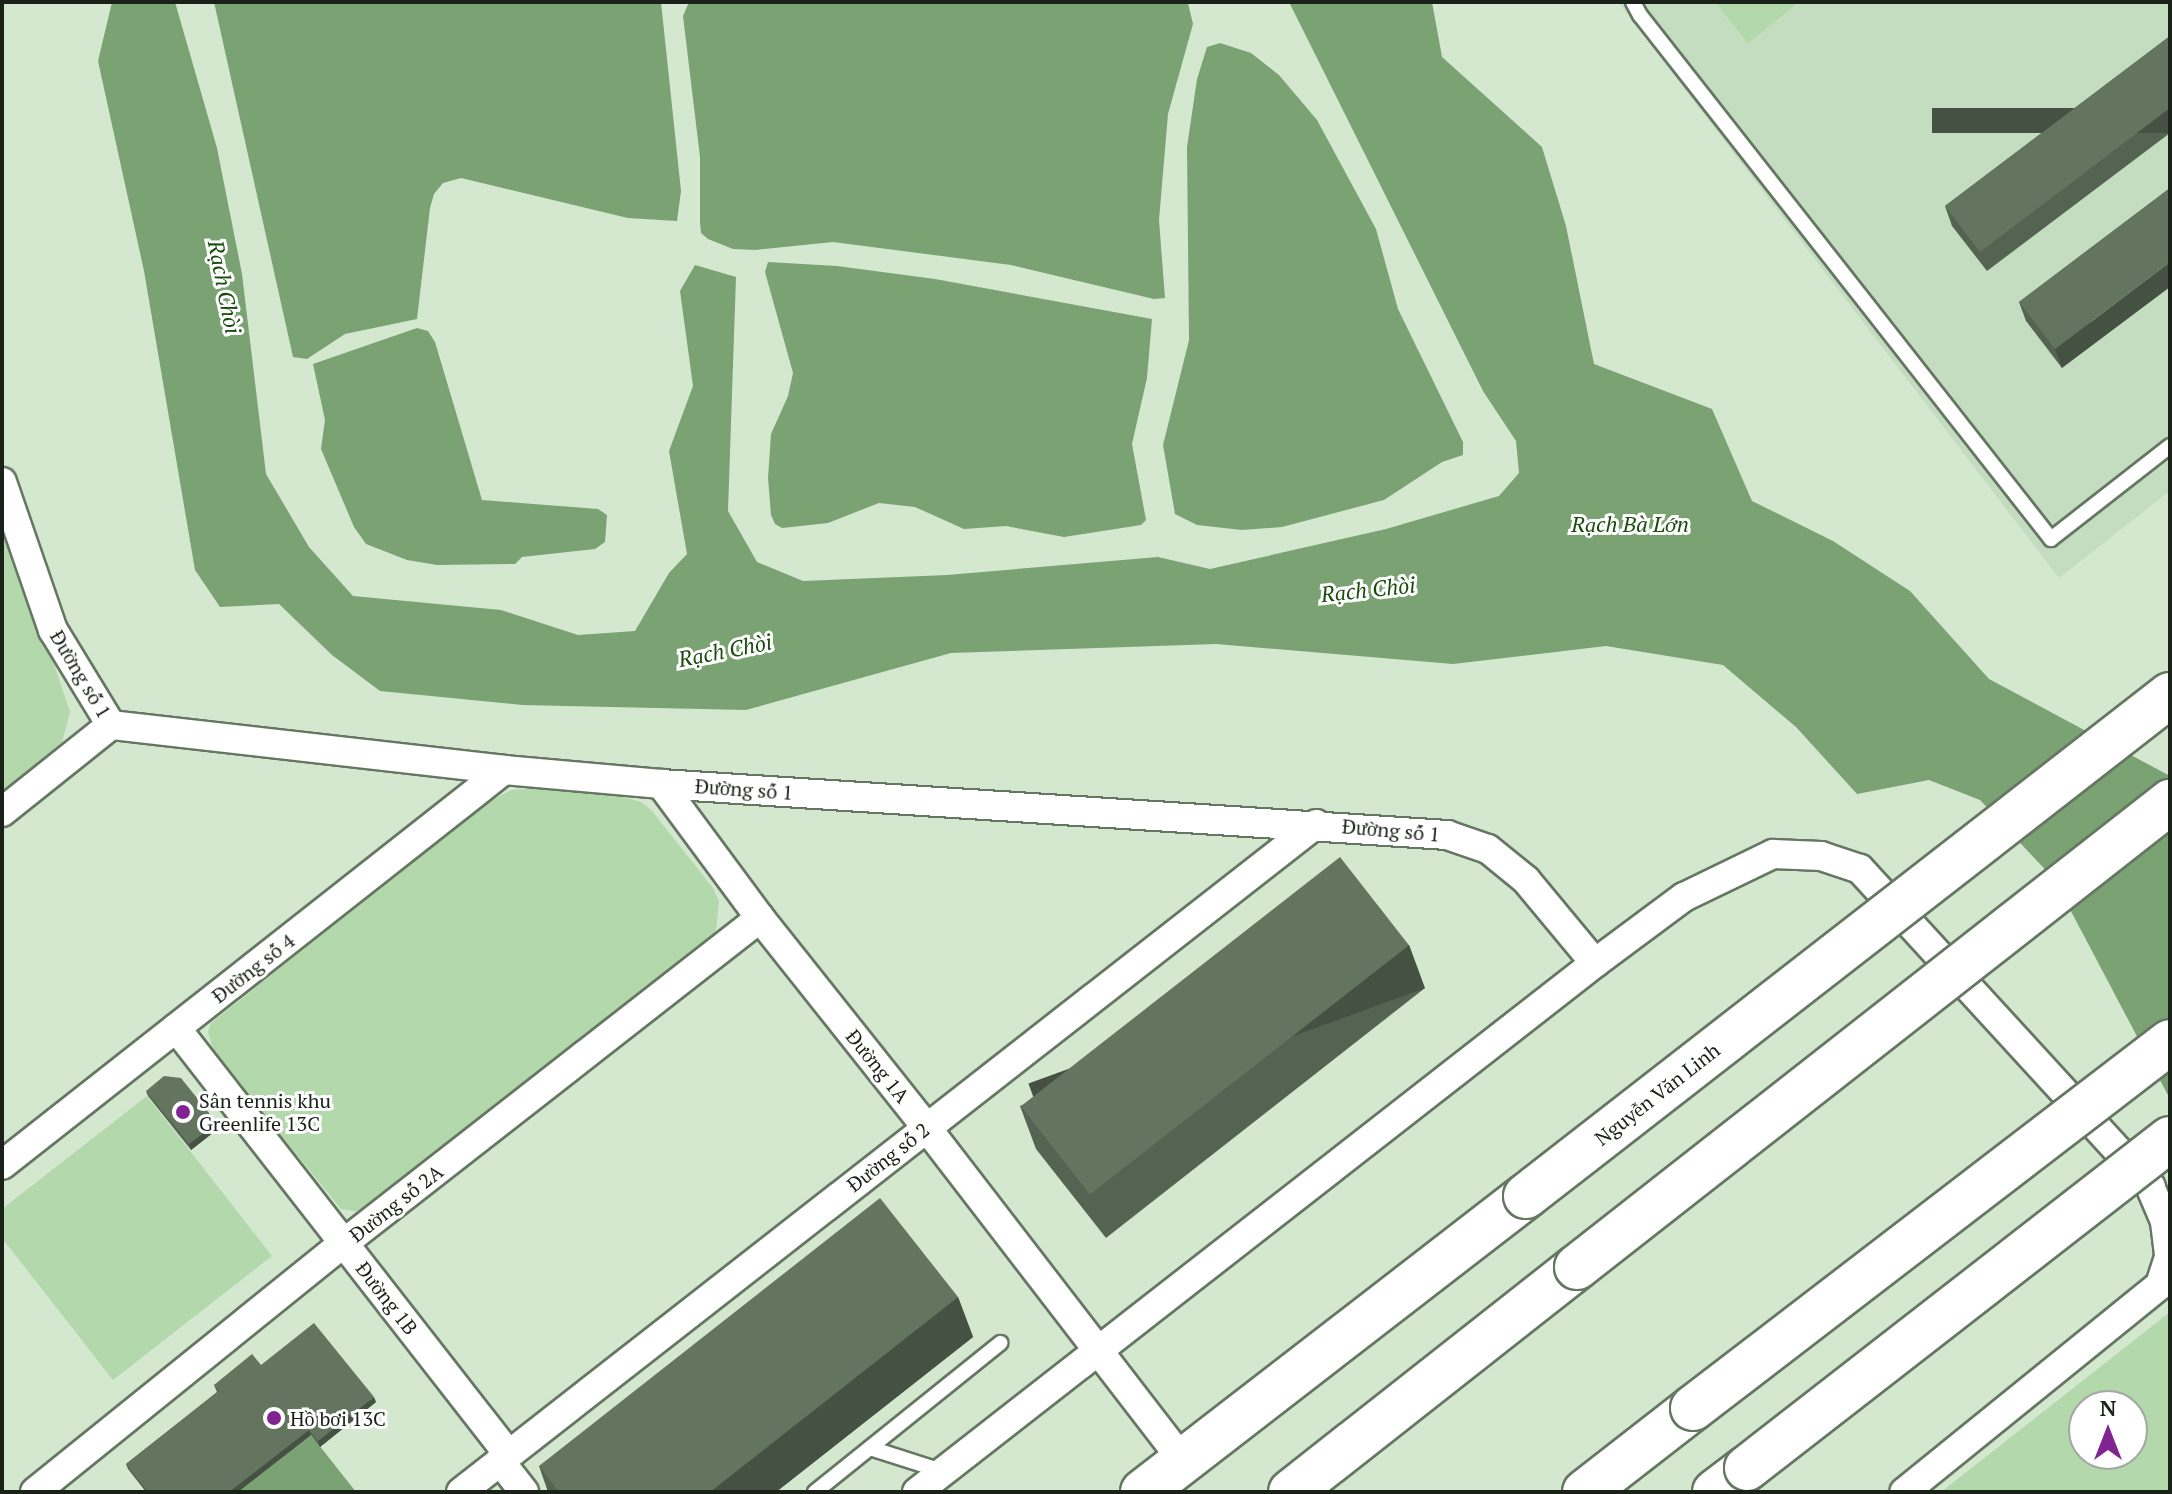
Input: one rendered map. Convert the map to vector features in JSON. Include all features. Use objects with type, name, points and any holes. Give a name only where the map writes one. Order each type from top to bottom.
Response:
[{"type":"main road","name":"Nguyễn Văn Linh","points":[[1143,1492],[2170,695]]},
{"type":"main road","points":[[1291,1492],[2170,802]]},
{"type":"main road","points":[[1585,1492],[2170,1042]]},
{"type":"main road","points":[[1731,1480],[2170,1139]]},
{"type":"street","name":"Đường số 1","points":[[2,482],[53,630],[111,725],[504,770],[661,784],[1316,824],[1447,835],[1488,849],[1526,880],[1595,963]]},
{"type":"street","points":[[2,812],[111,725]]},
{"type":"street","name":"Đường số 4","points":[[2,1165],[504,770]]},
{"type":"street","name":"Đường 1A","points":[[661,784],[760,918],[926,1127],[1183,1461]]},
{"type":"street","name":"Đường số 2","points":[[461,1492],[1316,824]]},
{"type":"street","points":[[917,1492],[1595,963],[1684,897],[1773,854],[1821,856],[1860,869],[2150,1186],[2165,1222],[2169,1257],[2160,1285],[1904,1492]]},
{"type":"street","name":"Đường số 2A","points":[[35,1492],[344,1243],[760,918]]},
{"type":"street","name":"Đường 1B","points":[[176,1028],[344,1243],[505,1458],[524,1492]]},
{"type":"lane","points":[[1633,2],[1659,40],[2051,539],[2170,446]]},
{"type":"lane","points":[[815,1492],[1000,1343]]},
{"type":"lane","points":[[870,1448],[943,1471]]},
{"type":"shaded area","points":[[1618,2],[2170,2],[2170,491],[2059,578]]},
{"type":"shaded area","points":[[1715,2],[1799,2],[1748,43]]},
{"type":"shaded area","points":[[2,509],[70,712],[62,742],[2,793]]},
{"type":"shaded area","points":[[532,788],[612,794],[641,802],[652,811],[713,888],[719,901],[716,930],[709,941],[369,1208],[360,1212],[341,1209],[214,1053],[208,1032],[211,1023],[493,799],[512,790]]},
{"type":"shaded area","points":[[147,1096],[272,1256],[113,1380],[2,1238],[2,1209]]},
{"type":"shaded area","points":[[2170,1312],[2170,1492],[1941,1492],[2068,1392],[2068,1470],[2148,1470],[2148,1390],[2071,1390]]},
{"type":"water","name":"Rạch Bà Lớn","points":[[112,2],[175,2],[217,148],[242,274],[266,474],[309,547],[353,596],[501,610],[578,635],[635,631],[669,573],[687,554],[669,451],[693,386],[680,291],[695,265],[736,277],[728,511],[757,562],[803,581],[947,575],[1158,557],[1210,569],[1386,529],[1499,496],[1519,473],[1516,441],[1483,391],[1289,2],[1432,2],[1442,57],[1542,147],[1566,226],[1594,364],[1712,409],[1752,501],[1833,541],[1910,591],[1989,679],[2170,776],[2170,1099],[2054,879],[1980,800],[1929,780],[1857,794],[1796,727],[1723,665],[1606,646],[1453,664],[1216,644],[951,653],[746,710],[522,705],[380,691],[332,655],[279,604],[220,607],[195,570],[144,271],[98,61]]},
{"type":"water","points":[[214,2],[661,2],[681,191],[677,221],[628,218],[461,178],[443,183],[434,194],[430,208],[417,319],[345,334],[307,359],[293,357]]},
{"type":"water","points":[[689,2],[1188,3],[1193,24],[1168,114],[1159,220],[1165,298],[1154,299],[1011,265],[833,242],[755,250],[733,249],[708,239],[701,233],[700,157],[683,16]]},
{"type":"water","points":[[1220,43],[1251,53],[1279,75],[1317,120],[1376,229],[1398,309],[1463,442],[1463,455],[1442,462],[1384,500],[1282,527],[1242,530],[1197,525],[1175,514],[1163,445],[1189,340],[1187,147],[1197,79],[1207,47]]},
{"type":"water","points":[[768,262],[837,266],[935,279],[1152,319],[1147,378],[1132,444],[1146,520],[1141,525],[1064,537],[1006,526],[964,529],[915,507],[879,503],[828,523],[782,528],[775,524],[771,515],[768,478],[771,434],[788,396],[793,373],[765,272]]},
{"type":"water","points":[[417,328],[428,331],[435,342],[482,500],[598,509],[607,515],[605,542],[595,549],[522,557],[515,564],[437,565],[407,560],[366,544],[354,527],[321,449],[325,420],[313,364]]},
{"type":"water","points":[[311,1435],[356,1492],[238,1492]]},
{"type":"building","points":[[2170,36],[2170,108],[1980,252],[1945,206]]},
{"type":"building","points":[[2170,188],[2170,262],[2055,349],[2019,302]]},
{"type":"building","points":[[1340,857],[1409,945],[1090,1195],[1021,1106]]},
{"type":"building","name":"Sân tennis khu Greenlife 13C","points":[[164,1076],[181,1078],[217,1123],[189,1144],[146,1091]]},
{"type":"building","points":[[880,1198],[958,1297],[710,1492],[559,1492],[539,1466]]},
{"type":"building","name":"Hồ bơi 13C","points":[[314,1323],[374,1397],[318,1441],[309,1430],[229,1492],[148,1492],[126,1464],[219,1391],[214,1385],[252,1354],[261,1365]]},
{"type":"place","name":"Sân tennis khu Greenlife 13C","points":[[183,1112]]},
{"type":"place","name":"Hồ bơi 13C","points":[[274,1418]]},
{"type":"water label","name":"Rạch Chòi","points":[[225,287]]},
{"type":"water label","name":"Rạch Chòi","points":[[1368,589]]},
{"type":"water label","name":"Rạch Chòi","points":[[725,650]]}]
